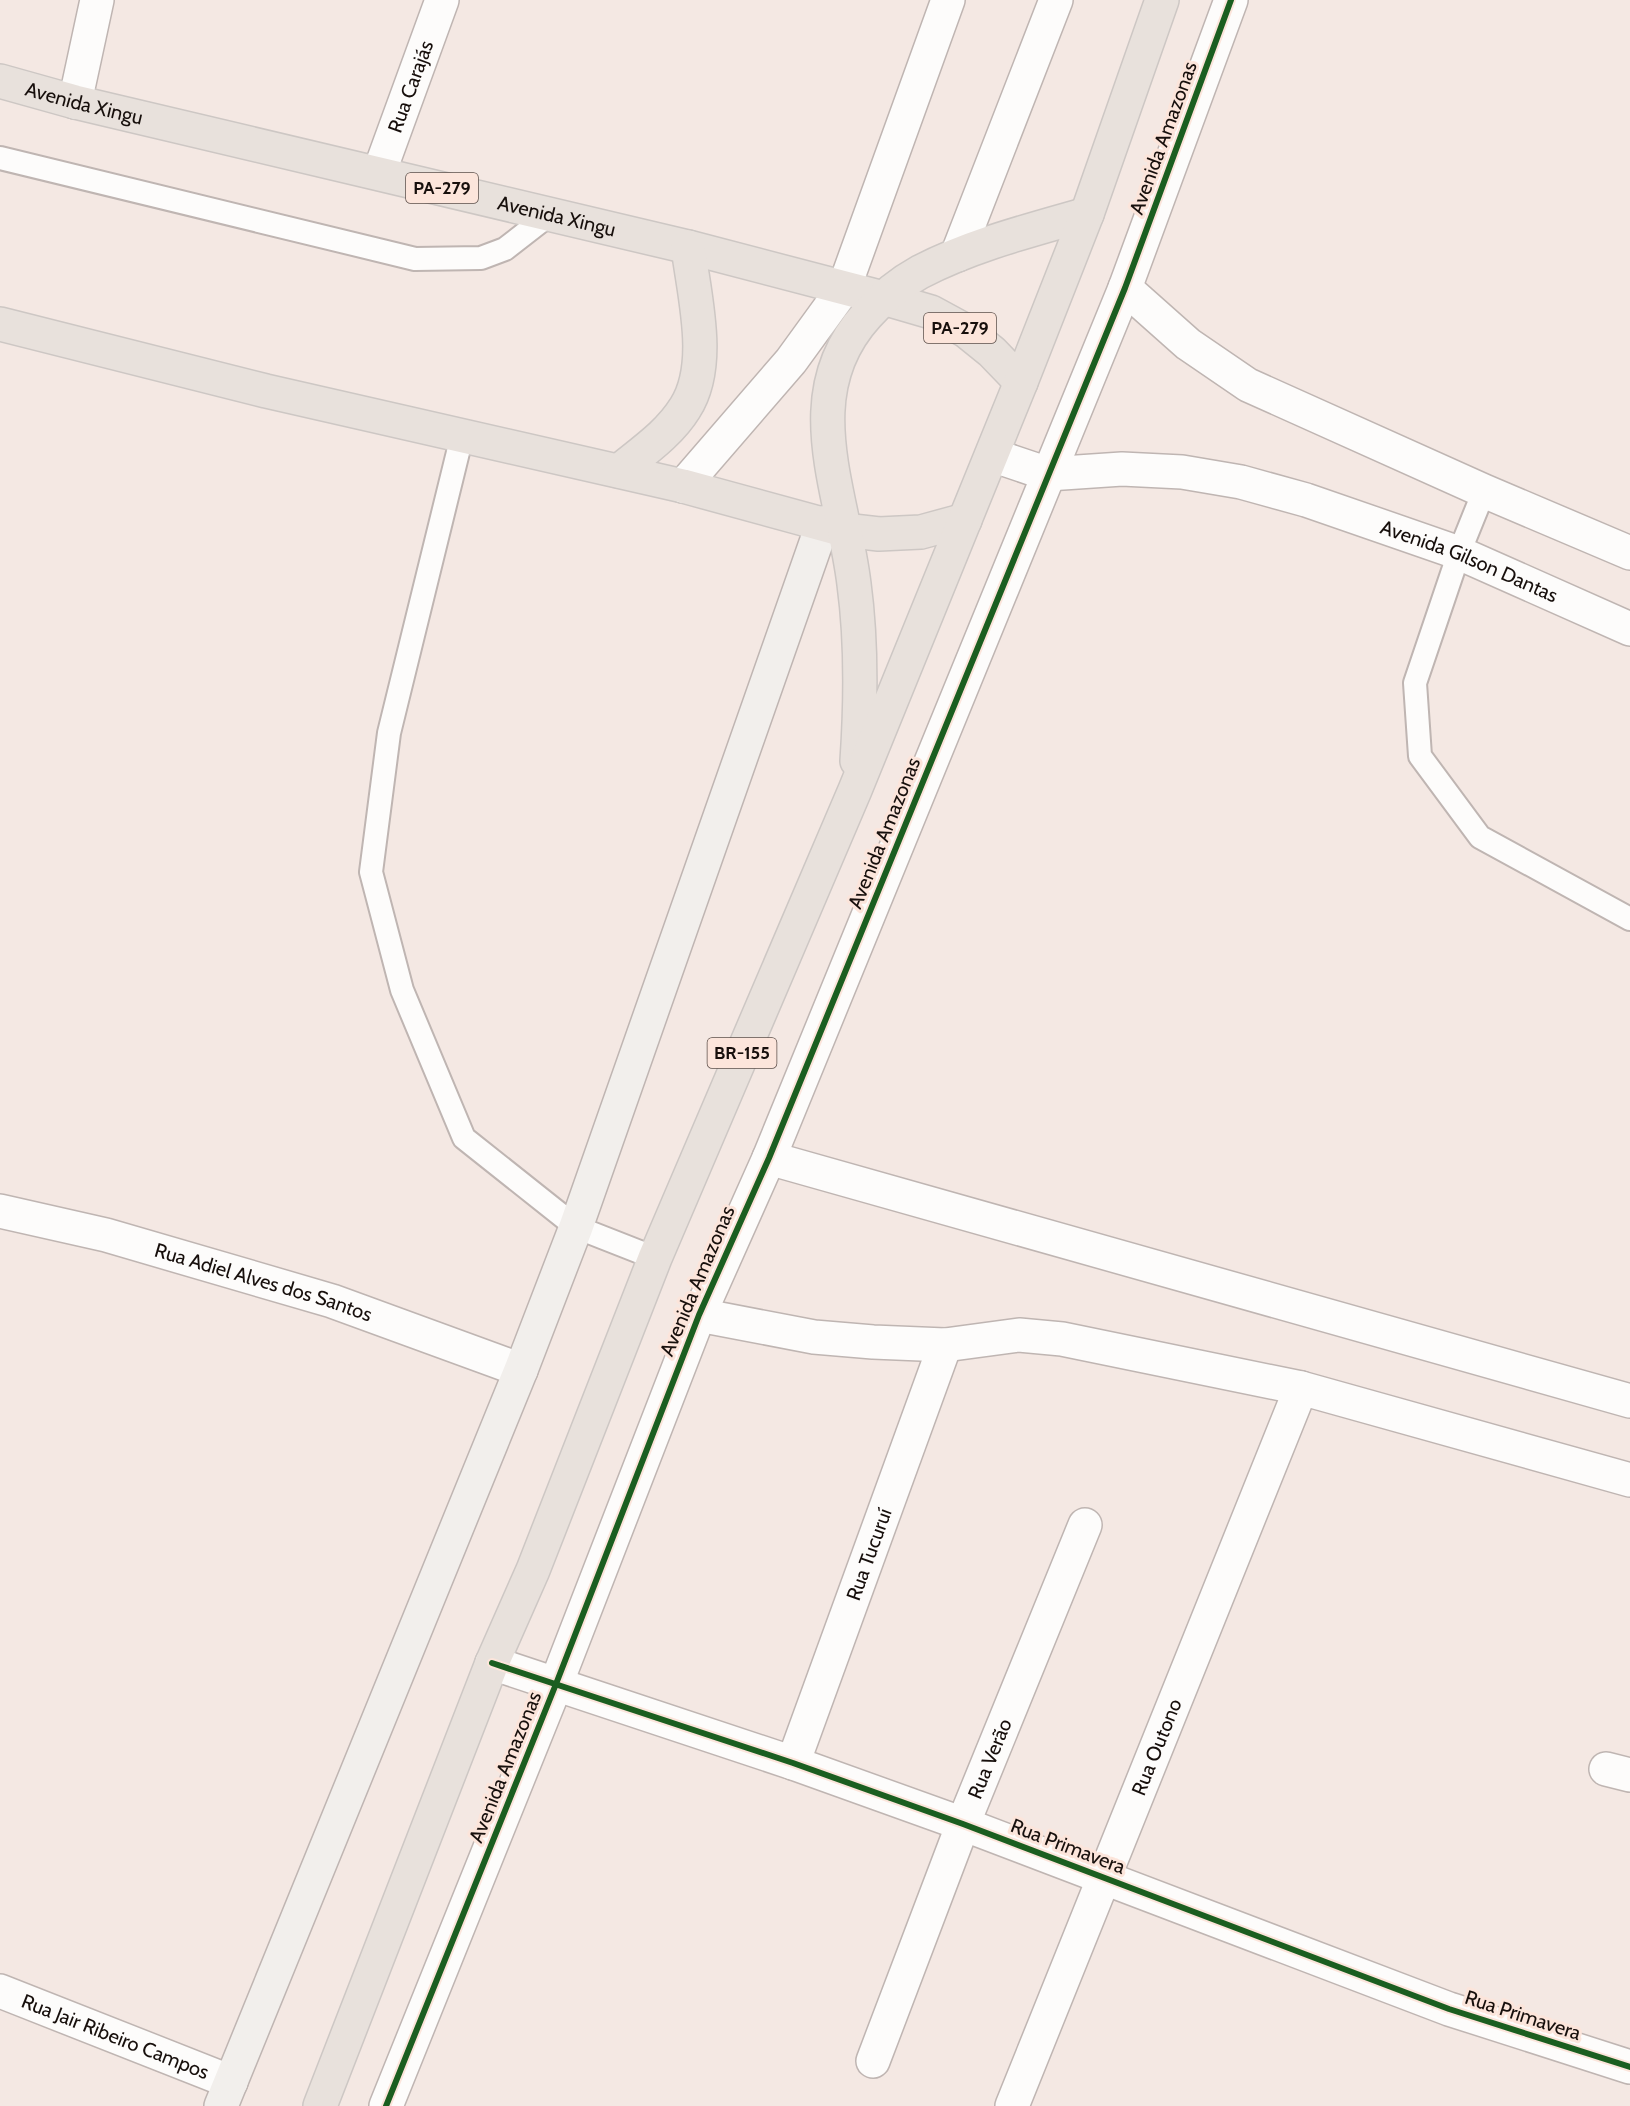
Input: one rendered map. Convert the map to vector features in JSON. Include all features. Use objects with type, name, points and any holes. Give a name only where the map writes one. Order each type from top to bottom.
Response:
[{"type":"main road","name":"BR-155","points":[[320,2106],[492,1663],[533,1570],[655,1258],[855,790],[992,455],[1087,214],[1162,0]]},
{"type":"main road","name":"Avenida Xingu","points":[[0,81],[75,102],[688,247],[931,312],[966,331],[992,352],[1021,382]]},
{"type":"main road","points":[[855,790],[861,651],[854,582],[834,526],[827,407],[834,368],[849,335],[883,298],[918,273],[957,255],[1087,214]]},
{"type":"main road","points":[[619,471],[669,429],[686,407],[695,388],[699,370],[698,321],[688,247]]},
{"type":"main road","points":[[0,324],[266,391],[683,486],[834,526],[879,534],[921,532],[965,520]]},
{"type":"street","points":[[75,102],[97,0]]},
{"type":"street","name":"Rua Carajás","points":[[379,173],[442,0]]},
{"type":"street","points":[[683,486],[791,361],[843,288],[948,0]]},
{"type":"street","points":[[957,255],[1056,0]]},
{"type":"street","name":"Avenida Amazonas","points":[[386,2106],[556,1684],[699,1315],[769,1158],[1125,288],[1231,0]]},
{"type":"street","points":[[1125,288],[1188,344],[1248,385],[1484,491],[1630,553]]},
{"type":"street","points":[[992,455],[1048,474]]},
{"type":"street","name":"Avenida Gilson Dantas","points":[[1048,474],[1122,469],[1182,472],[1240,482],[1306,500],[1459,553],[1630,629]]},
{"type":"street","points":[[226,2094],[521,1370],[576,1227],[834,526]]},
{"type":"street","points":[[769,1158],[1630,1401]]},
{"type":"street","name":"Rua Adiel Alves dos Santos","points":[[0,1211],[106,1235],[332,1301],[521,1370]]},
{"type":"street","points":[[699,1315],[814,1337],[945,1345],[1019,1335],[1053,1338],[1301,1388],[1630,1480]]},
{"type":"street","name":"Rua Tucuruí","points":[[793,1763],[945,1345]]},
{"type":"street","name":"Rua Outono","points":[[1012,2106],[1301,1388]]},
{"type":"street","name":"Rua Verão","points":[[873,2061],[963,1824],[1085,1525]]},
{"type":"street","name":"Rua Primavera","points":[[492,1663],[793,1763],[963,1824],[1449,2009],[1630,2067]]},
{"type":"street","name":"Rua Jair Ribeiro Campos","points":[[0,1991],[226,2094]]},
{"type":"lane","points":[[0,158],[415,259],[482,258],[505,249],[550,214]]},
{"type":"lane","points":[[462,436],[389,734],[370,872],[402,990],[464,1138],[576,1227],[655,1258]]},
{"type":"lane","points":[[1484,491],[1459,553],[1415,682],[1420,756],[1480,837],[1630,919]]},
{"type":"cycle path","points":[[386,2106],[556,1684],[699,1315],[769,1158],[1125,288],[1231,0]]},
{"type":"cycle path","points":[[492,1663],[793,1763],[963,1824],[1449,2009],[1630,2067]]}]
